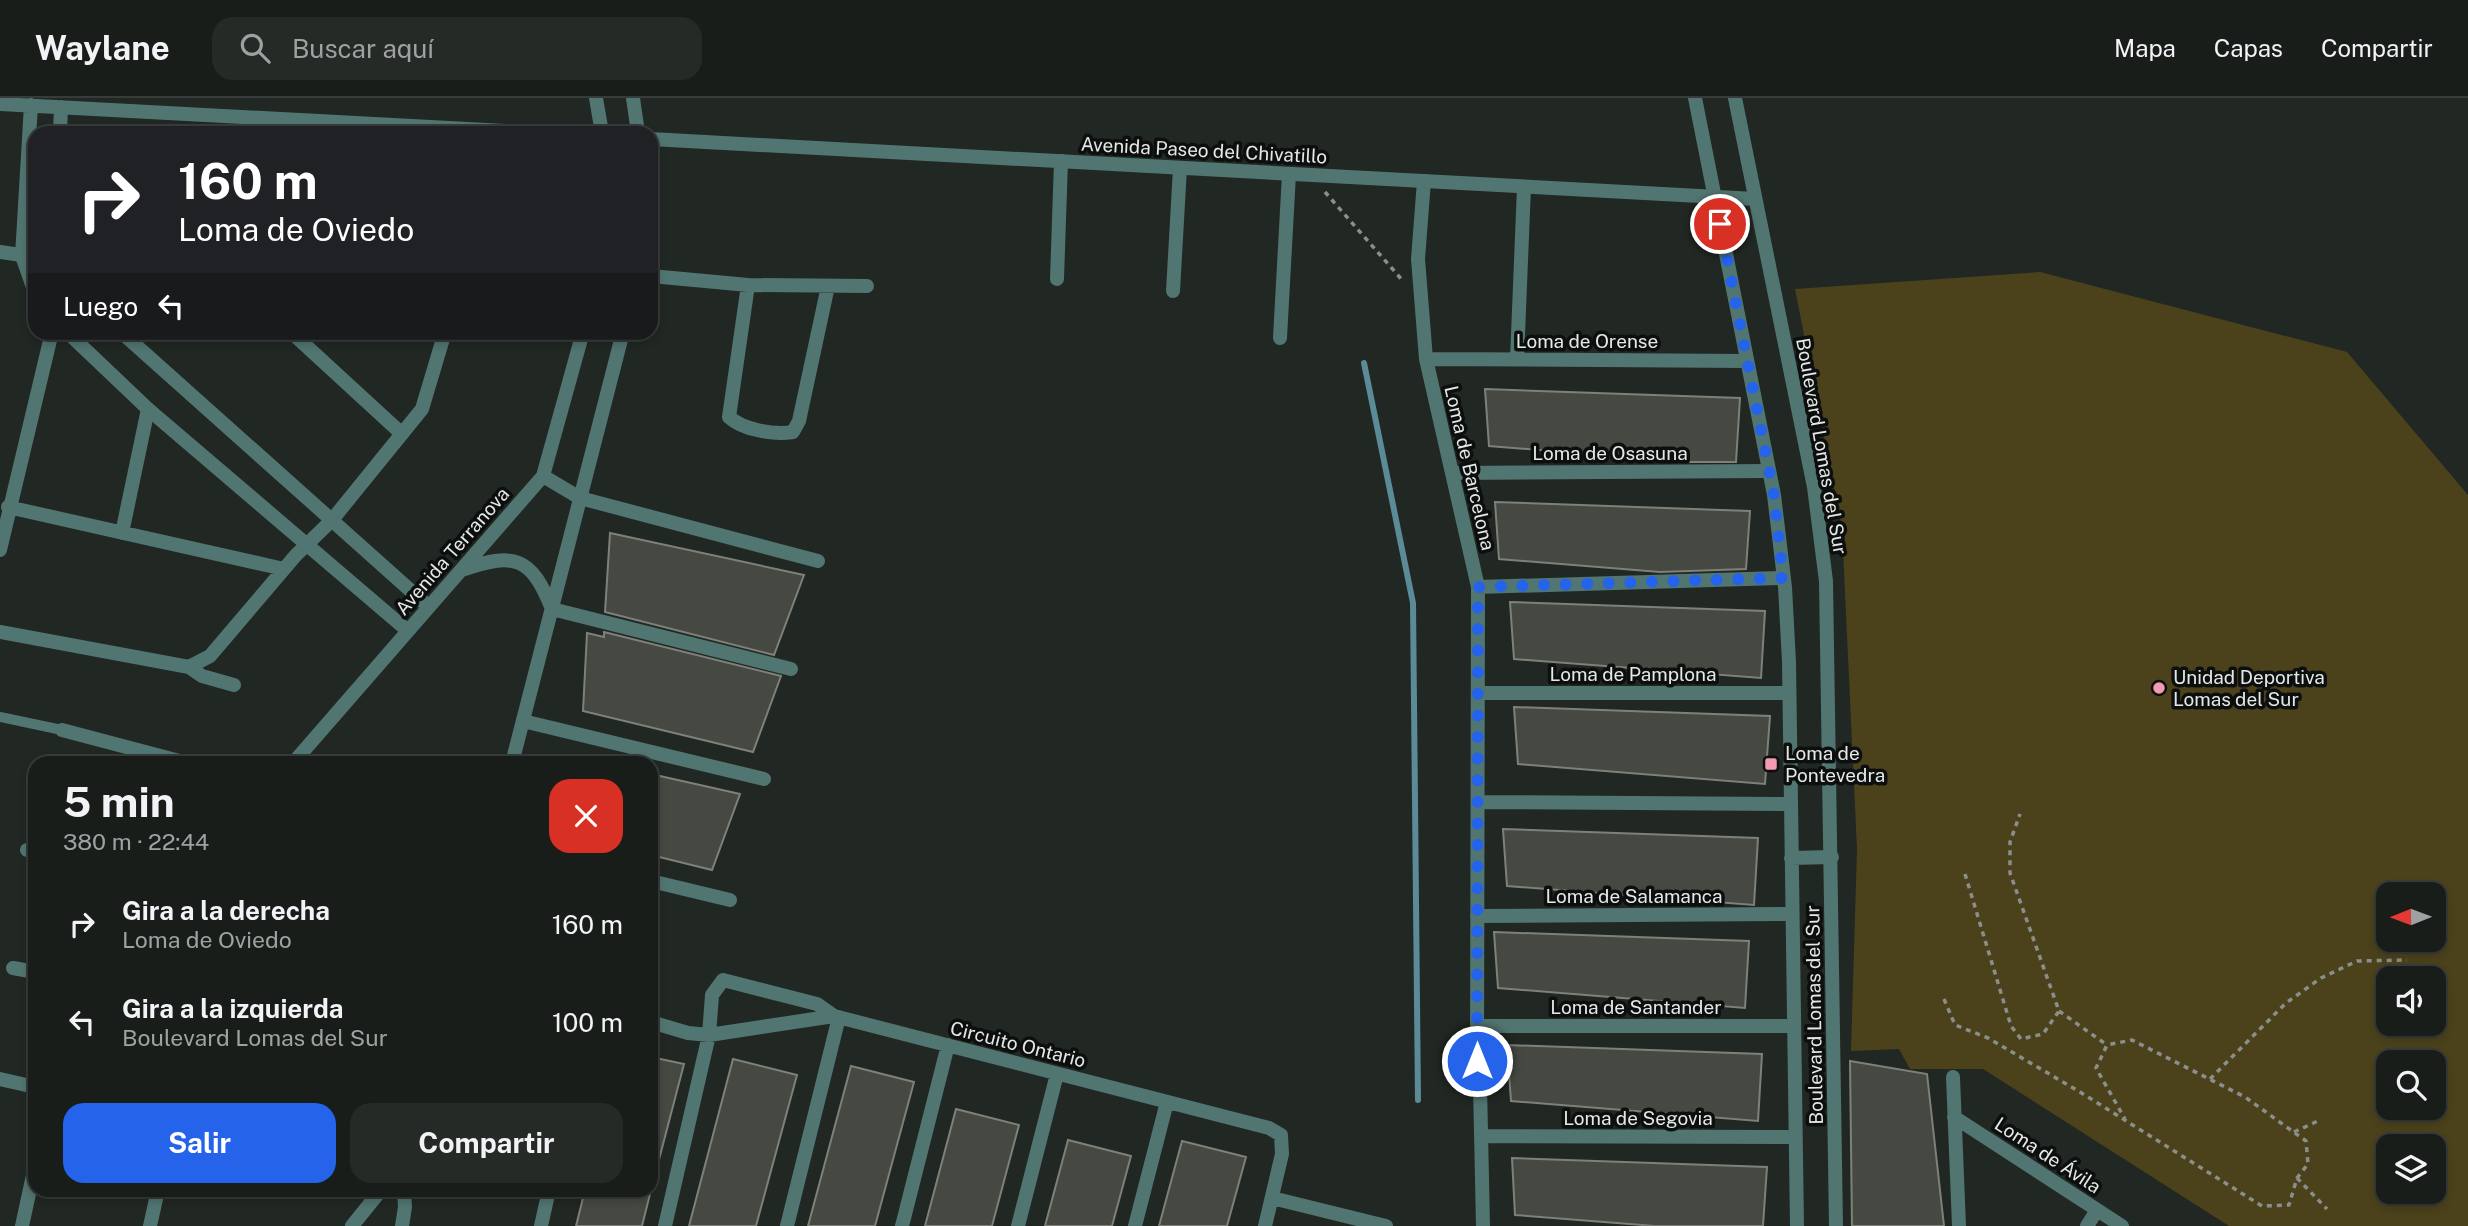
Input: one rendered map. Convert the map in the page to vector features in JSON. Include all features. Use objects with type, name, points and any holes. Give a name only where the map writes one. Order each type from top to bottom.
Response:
[{"type":"street","points":[[596,98],[600,126]]},
{"type":"street","points":[[632,98],[637,126]]},
{"type":"street","name":"Boulevard Lomas del Sur","points":[[1695,98],[1769,471],[1783,578],[1789,693],[1797,1226]]},
{"type":"street","name":"Boulevard Lomas del Sur","points":[[1735,98],[1814,487],[1826,581],[1836,1226]]},
{"type":"street","points":[[0,104],[412,126]]},
{"type":"street","points":[[31,106],[31,126]]},
{"type":"street","points":[[60,126],[61,107]]},
{"type":"street","name":"Avenida Paseo del Chivatillo","points":[[658,139],[1755,199]]},
{"type":"street","points":[[1057,279],[1061,162]]},
{"type":"street","points":[[1172,290],[1180,168]]},
{"type":"street","points":[[1280,338],[1289,174]]},
{"type":"street","name":"Loma de Barcelona","points":[[1424,181],[1418,259],[1426,359],[1478,587],[1477,1026],[1483,1226]]},
{"type":"street","points":[[1517,359],[1524,187]]},
{"type":"street","points":[[0,252],[28,257]]},
{"type":"street","points":[[658,277],[748,285],[867,286]]},
{"type":"street","points":[[748,285],[729,416],[736,423],[780,434],[793,432],[799,421],[828,286]]},
{"type":"street","points":[[0,550],[49,340]]},
{"type":"street","points":[[75,340],[148,409],[408,631]]},
{"type":"street","points":[[130,340],[429,607]]},
{"type":"street","points":[[300,340],[402,434]]},
{"type":"street","points":[[189,667],[210,656],[284,569],[332,520],[422,409],[443,340]]},
{"type":"street","name":"Avenida Terranova","points":[[299,756],[543,476],[581,340]]},
{"type":"street","points":[[514,756],[621,340]]},
{"type":"street","name":"Loma de Orense","points":[[1426,359],[1747,361]]},
{"type":"street","points":[[122,533],[148,409]]},
{"type":"street","name":"Loma de Osasuna","points":[[1452,473],[1769,471]]},
{"type":"street","points":[[543,476],[580,498],[818,562]]},
{"type":"street","points":[[8,507],[284,569]]},
{"type":"street","points":[[461,570],[506,559],[521,563],[534,573],[544,588],[552,609]]},
{"type":"street","points":[[1478,587],[1783,578]]},
{"type":"street","points":[[552,609],[791,669]]},
{"type":"street","points":[[0,632],[189,667],[202,676],[234,685]]},
{"type":"street","name":"Loma de Pamplona","points":[[1478,693],[1789,693]]},
{"type":"street","points":[[523,721],[764,779]]},
{"type":"street","points":[[62,730],[160,756]]},
{"type":"street","points":[[1478,802],[1790,804]]},
{"type":"street","points":[[1791,858],[1832,857]]},
{"type":"street","points":[[658,883],[730,900]]},
{"type":"street","name":"Loma de Salamanca","points":[[1477,916],[1792,914]]},
{"type":"street","points":[[13,968],[28,971]]},
{"type":"street","points":[[665,1226],[709,1035],[712,995],[723,980],[817,1004],[836,1017],[787,1226]]},
{"type":"street","name":"Circuito Ontario","points":[[658,1024],[688,1033],[709,1035],[836,1017],[1269,1128],[1281,1135],[1282,1154],[1265,1226]]},
{"type":"street","name":"Loma de Santander","points":[[1477,1026],[1794,1026]]},
{"type":"street","points":[[902,1226],[948,1045]]},
{"type":"street","points":[[1018,1226],[1057,1074]]},
{"type":"street","points":[[1953,1077],[1959,1226]]},
{"type":"street","points":[[0,1079],[28,1085]]},
{"type":"street","points":[[1135,1226],[1167,1102]]},
{"type":"street","name":"Loma de Ávila","points":[[1954,1117],[2122,1226]]},
{"type":"street","name":"Loma de Segovia","points":[[1481,1136],[1796,1137]]},
{"type":"street","points":[[22,1226],[28,1197]]},
{"type":"street","points":[[150,1226],[156,1197]]},
{"type":"street","points":[[352,1226],[376,1197]]},
{"type":"street","points":[[402,1226],[404,1197]]},
{"type":"street","points":[[541,1226],[547,1197]]},
{"type":"street","points":[[1272,1198],[1386,1226]]},
{"type":"street","points":[[2087,1226],[2097,1210]]},
{"type":"lane","points":[[0,717],[62,730]]},
{"type":"path","points":[[1310,175],[1421,300]]},
{"type":"path","points":[[1944,999],[1955,1024],[1988,1038],[2080,1092],[2262,1206],[2289,1205],[2297,1178],[2308,1164],[2306,1140],[2245,1097],[2132,1040],[2108,1045],[2059,1011],[2010,873],[2010,842],[2020,814]]},
{"type":"path","points":[[1965,874],[2011,1026],[2021,1039],[2043,1034],[2059,1011]]},
{"type":"path","points":[[2210,1079],[2286,1003],[2321,978],[2357,961],[2407,960]]},
{"type":"path","points":[[2108,1045],[2096,1068],[2125,1119]]},
{"type":"path","points":[[2294,1132],[2320,1120]]},
{"type":"path","points":[[2297,1178],[2327,1209]]},
{"type":"shaded area","name":"Unidad Deportiva Lomas del Sur","points":[[2040,272],[2347,352],[2468,495],[2468,1226],[2229,1226],[1983,1069],[1910,1069],[1899,1049],[1851,1051],[1857,849],[1842,528],[1795,289]]},
{"type":"building","points":[[1485,389],[1740,398],[1736,462],[1689,462],[1489,446]]},
{"type":"building","points":[[1495,502],[1750,511],[1746,569],[1660,572],[1499,559]]},
{"type":"building","points":[[610,533],[804,575],[774,655],[605,612]]},
{"type":"building","points":[[1510,602],[1765,611],[1761,678],[1514,659]]},
{"type":"building","points":[[604,632],[781,676],[753,752],[583,711],[587,633],[604,637]]},
{"type":"building","points":[[1514,707],[1770,716],[1765,784],[1518,764]]},
{"type":"building","points":[[658,776],[740,794],[712,870],[658,857]]},
{"type":"building","points":[[1503,829],[1758,838],[1754,905],[1507,886]]},
{"type":"building","points":[[1494,932],[1749,941],[1745,1008],[1498,988]]},
{"type":"building","points":[[1507,1045],[1762,1054],[1758,1121],[1511,1101]]},
{"type":"building","points":[[658,1058],[684,1064],[658,1163]]},
{"type":"building","points":[[733,1059],[797,1075],[756,1226],[689,1226]]},
{"type":"building","points":[[1850,1061],[1927,1074],[1944,1226],[1852,1226]]},
{"type":"building","points":[[851,1066],[914,1082],[875,1226],[808,1226]]},
{"type":"building","points":[[956,1109],[1019,1125],[992,1226],[925,1226]]},
{"type":"building","points":[[1068,1140],[1131,1156],[1112,1226],[1045,1226]]},
{"type":"building","points":[[1182,1141],[1246,1157],[1227,1226],[1159,1226]]},
{"type":"building","points":[[1512,1158],[1767,1167],[1763,1226],[1655,1226],[1515,1215]]},
{"type":"building","points":[[583,1197],[649,1197],[642,1226],[576,1226]]},
{"type":"waterway","points":[[1364,363],[1413,603],[1418,1100]]},
{"type":"place","name":"Unidad Deportiva Lomas del Sur","points":[[2159,688]]},
{"type":"place","name":"Loma de Pontevedra","points":[[1771,764]]},
{"type":"route","points":[[1477,1061],[1478,587],[1783,578],[1774,495],[1720,224]]}]
